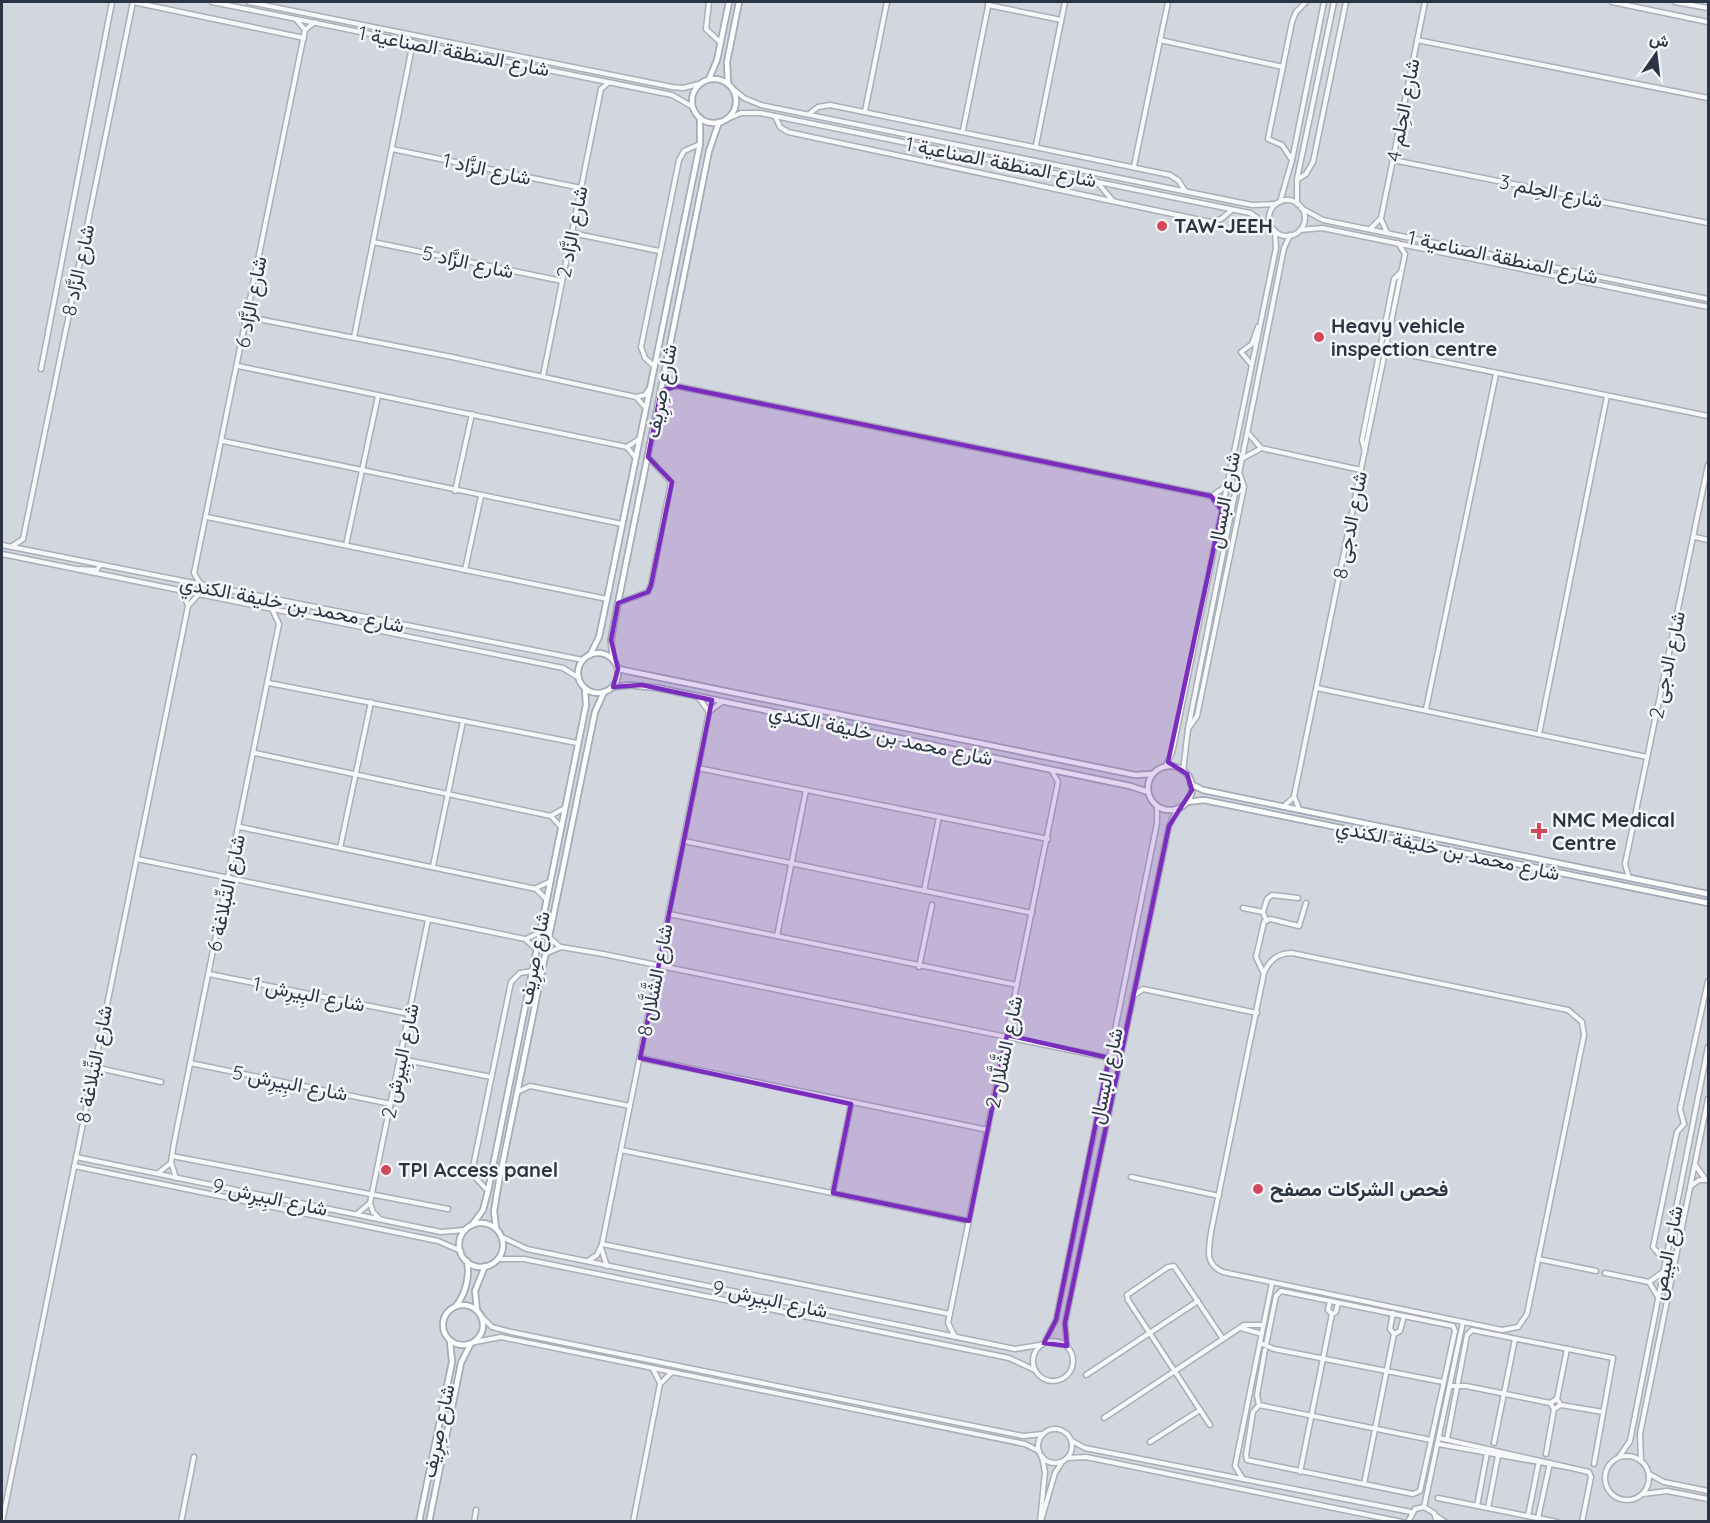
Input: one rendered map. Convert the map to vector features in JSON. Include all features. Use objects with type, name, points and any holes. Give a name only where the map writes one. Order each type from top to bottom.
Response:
[{"type":"main road","points":[[709,79],[721,43],[729,2]]},
{"type":"main road","points":[[728,83],[709,79],[699,84],[693,95],[693,107],[700,118],[719,122],[727,119],[735,108],[736,101],[728,83],[727,62],[739,2]]},
{"type":"main road","name":"شارع صِرِيف","points":[[590,655],[599,637],[607,599],[700,144],[700,118]]},
{"type":"main road","name":"شارع صِرِيف","points":[[613,660],[611,640],[618,603],[709,151],[719,122]]},
{"type":"main road","points":[[602,654],[613,660],[618,669],[613,687],[604,692],[597,693],[585,688],[579,678],[583,660],[590,655],[602,654]]},
{"type":"main road","name":"شارع محمد بن خليفة الكندي","points":[[618,669],[1135,775],[1153,774]]},
{"type":"main road","name":"شارع محمد بن خليفة الكندي","points":[[613,687],[642,686],[699,697],[1148,792]]},
{"type":"main road","name":"شارع صِرِيف","points":[[472,1225],[483,1210],[488,1191],[578,743],[585,705],[585,688]]},
{"type":"main road","name":"شارع صِرِيف","points":[[496,1228],[494,1206],[595,712],[604,692]]},
{"type":"main road","points":[[1165,767],[1183,771],[1191,784],[1187,802],[1177,809],[1157,806],[1148,792],[1153,774],[1165,767]]},
{"type":"main road","name":"شارع محمد بن خليفة الكندي","points":[[1191,784],[1203,790],[1302,812],[1708,894]]},
{"type":"main road","name":"شارع محمد بن خليفة الكندي","points":[[1187,802],[1204,800],[1708,903]]},
{"type":"main road","points":[[484,1223],[496,1228],[502,1237],[503,1249],[498,1259],[485,1266],[476,1266],[467,1261],[460,1251],[465,1230],[472,1225],[484,1223]]},
{"type":"main road","points":[[456,1306],[466,1283],[467,1261]]},
{"type":"main road","points":[[477,1310],[475,1291],[485,1266]]},
{"type":"main road","points":[[467,1305],[477,1310],[483,1318],[482,1334],[472,1343],[460,1345],[445,1336],[443,1323],[448,1311],[456,1306],[467,1305]]},
{"type":"main road","name":"شارع صِرِيف","points":[[419,1521],[452,1362],[450,1341]]},
{"type":"main road","name":"شارع صِرِيف","points":[[429,1521],[461,1363],[472,1343]]},
{"type":"street","name":"شارع الزَّاد 8","points":[[41,369],[112,2]]},
{"type":"street","name":"شارع الزَّاد 8","points":[[23,539],[133,2]]},
{"type":"street","points":[[133,2],[304,38]]},
{"type":"street","name":"شارع المنطقة الصناعية 1","points":[[212,2],[609,82],[676,97],[693,107]]},
{"type":"street","name":"شارع المنطقة الصناعية 1","points":[[249,2],[672,87],[683,88],[699,84]]},
{"type":"street","points":[[710,2],[706,29],[721,43]]},
{"type":"street","points":[[865,111],[887,2]]},
{"type":"street","points":[[1036,145],[1065,2]]},
{"type":"street","points":[[1134,166],[1168,2]]},
{"type":"street","points":[[1293,160],[1282,145],[1268,140],[1292,22],[1296,12],[1306,2]]},
{"type":"street","points":[[1324,2],[1293,160],[1278,203],[1269,214],[1274,230],[1290,235],[1300,230],[1304,217],[1299,206],[1298,179],[1334,2]]},
{"type":"street","points":[[1298,179],[1306,174],[1313,162],[1346,2]]},
{"type":"street","name":"شارع الحِلم 4","points":[[1381,219],[1425,2]]},
{"type":"street","points":[[1612,2],[1708,21]]},
{"type":"street","points":[[1675,2],[1708,8]]},
{"type":"street","points":[[963,130],[989,3],[1061,20]]},
{"type":"street","points":[[296,19],[305,30],[315,22]]},
{"type":"street","name":"شارع الزَّاد 6","points":[[194,573],[223,441],[305,30]]},
{"type":"street","points":[[1160,40],[1283,67]]},
{"type":"street","points":[[1417,40],[1708,98]]},
{"type":"street","points":[[354,337],[413,42]]},
{"type":"street","points":[[592,79],[601,89],[609,82]]},
{"type":"street","name":"شارع المنطقة الصناعية 1","points":[[732,88],[750,102],[808,115],[1252,205],[1278,203]]},
{"type":"street","name":"شارع الزَّاد 2","points":[[543,376],[601,89]]},
{"type":"street","points":[[808,115],[825,105],[963,130],[1170,175],[1179,181],[1186,192]]},
{"type":"street","name":"شارع المنطقة الصناعية 1","points":[[727,119],[749,112],[775,116],[1096,181],[1256,215],[1274,230]]},
{"type":"street","points":[[775,116],[780,127],[788,132],[1114,202],[1213,222],[1221,219],[1233,209]]},
{"type":"street","points":[[654,366],[645,358],[641,347],[659,251],[679,160],[684,151],[700,144]]},
{"type":"street","name":"شارع الزَّاد 1","points":[[392,149],[581,188]]},
{"type":"street","name":"شارع الحِلم 3","points":[[1393,160],[1708,223]]},
{"type":"street","points":[[1096,181],[1114,202]]},
{"type":"street","points":[[1278,203],[1289,200],[1299,206]]},
{"type":"street","name":"شارع المنطقة الصناعية 1","points":[[1299,206],[1323,220],[1708,299]]},
{"type":"street","points":[[1370,230],[1381,219],[1387,233]]},
{"type":"street","name":"شارع المنطقة الصناعية 1","points":[[1300,230],[1322,228],[1708,307]]},
{"type":"street","name":"شارع البسال","points":[[1165,767],[1172,753],[1276,248],[1274,230]]},
{"type":"street","points":[[572,233],[659,251]]},
{"type":"street","name":"شارع البسال","points":[[1183,771],[1188,729],[1247,432],[1284,248],[1290,235]]},
{"type":"street","name":"شارع الزَّاد 5","points":[[373,242],[562,281]]},
{"type":"street","points":[[1398,243],[1405,254],[1416,247]]},
{"type":"street","name":"شارع الدجى 8","points":[[1294,796],[1405,254]]},
{"type":"street","points":[[1365,452],[1362,440],[1394,279],[1401,272]]},
{"type":"street","points":[[248,317],[354,337],[636,397],[645,395],[649,389]]},
{"type":"street","points":[[1251,370],[1249,358],[1241,352],[1252,344],[1260,324]]},
{"type":"street","points":[[1385,350],[1708,416]]},
{"type":"street","points":[[238,366],[627,447],[635,459]]},
{"type":"street","points":[[665,373],[676,387]]},
{"type":"street","points":[[1426,710],[1496,374]]},
{"type":"street","points":[[661,391],[676,387],[1211,496],[1218,494],[1227,485]]},
{"type":"street","points":[[346,544],[378,396]]},
{"type":"street","points":[[1539,734],[1607,396]]},
{"type":"street","points":[[636,397],[646,408]]},
{"type":"street","points":[[455,490],[472,414]]},
{"type":"street","points":[[1247,432],[1261,448],[1361,470]]},
{"type":"street","points":[[627,447],[639,439]]},
{"type":"street","points":[[223,441],[622,524]]},
{"type":"street","points":[[1242,459],[1261,448]]},
{"type":"street","points":[[618,603],[648,592],[654,574],[671,485],[648,457]]},
{"type":"street","name":"شارع الدجى 2","points":[[1625,864],[1695,537],[1708,465]]},
{"type":"street","points":[[1188,729],[1197,716],[1218,620],[1244,487],[1239,473]]},
{"type":"street","points":[[465,570],[481,496]]},
{"type":"street","points":[[1211,496],[1222,510]]},
{"type":"street","points":[[207,517],[607,599]]},
{"type":"street","points":[[1695,537],[1708,540]]},
{"type":"street","points":[[10,547],[23,539],[29,551]]},
{"type":"street","name":"شارع محمد بن خليفة الكندي","points":[[2,545],[583,660]]},
{"type":"street","name":"شارع محمد بن خليفة الكندي","points":[[2,554],[273,611],[563,668],[579,678]]},
{"type":"street","points":[[76,570],[97,570],[100,565]]},
{"type":"street","points":[[184,582],[194,573],[201,586]]},
{"type":"street","points":[[181,591],[188,606],[198,595]]},
{"type":"street","name":"شارع التِّبلاغة 8","points":[[2,1521],[188,606]]},
{"type":"street","points":[[273,611],[279,624],[290,614]]},
{"type":"street","name":"شارع التِّبلاغة 6","points":[[176,1178],[171,1162],[172,1156],[255,753],[279,624]]},
{"type":"street","points":[[269,682],[578,743]]},
{"type":"street","points":[[1317,688],[1647,757]]},
{"type":"street","points":[[699,697],[705,702],[709,712],[722,702]]},
{"type":"street","points":[[340,848],[371,702]]},
{"type":"street","name":"شارع الشَّلَّال 8","points":[[607,1266],[602,1246],[709,712]]},
{"type":"street","points":[[433,866],[463,721]]},
{"type":"street","points":[[255,753],[551,816],[561,827]]},
{"type":"street","points":[[699,768],[1048,839]]},
{"type":"street","points":[[1051,770],[1058,782],[1070,774]]},
{"type":"street","name":"شارع الشَّلَّال 2","points":[[948,1323],[1058,782]]},
{"type":"street","points":[[777,936],[806,790]]},
{"type":"street","points":[[1283,807],[1294,796],[1302,812]]},
{"type":"street","name":"شارع البسال","points":[[1042,1344],[1056,1320],[1157,823],[1157,806]]},
{"type":"street","points":[[551,816],[565,808]]},
{"type":"street","name":"شارع البسال","points":[[1067,1346],[1065,1323],[1169,826],[1177,809]]},
{"type":"street","points":[[924,891],[939,817]]},
{"type":"street","points":[[240,827],[536,889],[546,899]]},
{"type":"street","points":[[684,841],[1032,913]]},
{"type":"street","points":[[137,859],[525,939],[536,949]]},
{"type":"street","points":[[1614,876],[1625,864],[1631,879]]},
{"type":"street","points":[[536,889],[549,882]]},
{"type":"street","points":[[1264,973],[1256,955],[1266,920],[1263,912],[1267,899],[1272,895],[1298,898]]},
{"type":"street","points":[[1266,920],[1299,926],[1306,903]]},
{"type":"street","points":[[919,967],[932,905]]},
{"type":"street","points":[[1243,908],[1263,912]]},
{"type":"street","points":[[669,914],[1017,986]]},
{"type":"street","name":"شارع البِيرِش 2","points":[[370,1203],[428,920]]},
{"type":"street","points":[[525,939],[540,932]]},
{"type":"street","points":[[549,938],[561,947],[1007,1035],[1109,1058]]},
{"type":"street","points":[[546,954],[561,947]]},
{"type":"street","points":[[1292,953],[1568,1010],[1579,1018],[1584,1035],[1527,1314],[1521,1324],[1506,1330],[1463,1322],[1223,1272],[1211,1263],[1208,1252],[1264,973],[1268,963],[1276,956],[1292,953]]},
{"type":"street","points":[[1258,963],[1268,963]]},
{"type":"street","points":[[488,1191],[475,1177],[473,1167],[491,1077],[511,982],[520,973],[532,971]]},
{"type":"street","name":"شارع البِيرِش 1","points":[[208,974],[410,1014]]},
{"type":"street","points":[[1137,980],[1143,989],[1257,1013]]},
{"type":"street","points":[[1684,1124],[1680,1109],[1708,981]]},
{"type":"street","points":[[1133,996],[1143,989]]},
{"type":"street","name":"شارع البِيص","points":[[1619,1457],[1629,1441],[1708,1047]]},
{"type":"street","points":[[640,1058],[851,1104],[988,1130]]},
{"type":"street","points":[[401,1059],[491,1077]]},
{"type":"street","name":"شارع البِيرِش 5","points":[[190,1063],[391,1104]]},
{"type":"street","points":[[94,1067],[160,1082]]},
{"type":"street","points":[[521,1075],[530,1086]]},
{"type":"street","points":[[517,1092],[530,1086],[630,1106]]},
{"type":"street","name":"شارع البِيص","points":[[1641,1461],[1640,1434],[1708,1099]]},
{"type":"street","points":[[833,1193],[851,1104]]},
{"type":"street","points":[[1684,1124],[1693,1126]]},
{"type":"street","points":[[1667,1256],[1658,1253],[1653,1247],[1677,1132],[1684,1124]]},
{"type":"street","points":[[621,1150],[969,1221]]},
{"type":"street","points":[[172,1156],[448,1209]]},
{"type":"street","name":"شارع البِيرِش 9","points":[[76,1157],[441,1232],[465,1230]]},
{"type":"street","points":[[157,1174],[171,1162]]},
{"type":"street","points":[[1691,1186],[1707,1180],[1695,1164]]},
{"type":"street","name":"شارع البِيرِش 9","points":[[74,1166],[438,1241],[460,1251]]},
{"type":"street","points":[[1131,1177],[1219,1196]]},
{"type":"street","points":[[356,1214],[370,1203],[373,1212],[381,1220]]},
{"type":"street","name":"شارع البِيرِش 9","points":[[502,1237],[527,1250],[955,1337],[1019,1349],[1042,1344]]},
{"type":"street","points":[[588,1261],[597,1255],[602,1246],[950,1314]]},
{"type":"street","name":"شارع البِيرِش 9","points":[[498,1259],[524,1259],[1008,1358],[1035,1370]]},
{"type":"street","points":[[1538,1259],[1596,1271]]},
{"type":"street","points":[[1210,1425],[1127,1297],[1169,1266],[1175,1267],[1223,1339]]},
{"type":"street","points":[[1648,1282],[1663,1271]]},
{"type":"street","points":[[1605,1273],[1648,1282],[1658,1297]]},
{"type":"street","points":[[1223,1476],[1235,1466],[1272,1283]]},
{"type":"street","points":[[1278,1292],[1338,1302],[1454,1327],[1419,1492],[1413,1494],[1246,1459],[1253,1413],[1259,1405],[1257,1395],[1278,1292]]},
{"type":"street","points":[[1086,1375],[1198,1301]]},
{"type":"street","points":[[1330,1301],[1328,1310],[1332,1314]]},
{"type":"street","points":[[1300,1472],[1332,1314],[1336,1312],[1338,1302]]},
{"type":"street","points":[[1364,1484],[1394,1334],[1390,1329],[1393,1313]]},
{"type":"street","points":[[1394,1334],[1400,1331],[1404,1316]]},
{"type":"street","points":[[483,1318],[495,1328],[522,1334],[1023,1436],[1062,1430],[1072,1441],[1085,1448],[1411,1512],[1425,1507],[1432,1510],[1437,1519],[1445,1521]]},
{"type":"street","points":[[1425,1507],[1463,1322]]},
{"type":"street","points":[[936,1333],[948,1323],[955,1337]]},
{"type":"street","points":[[1104,1418],[1241,1328],[1249,1324],[1263,1325]]},
{"type":"street","points":[[1241,1328],[1262,1334]]},
{"type":"street","points":[[1458,1382],[1469,1331],[1614,1359],[1594,1464]]},
{"type":"street","points":[[472,1343],[501,1338],[1025,1444],[1051,1463],[1062,1462]]},
{"type":"street","points":[[1494,1443],[1515,1339]]},
{"type":"street","points":[[1052,1341],[1067,1346],[1073,1364],[1071,1370],[1063,1379],[1044,1379],[1035,1370],[1034,1354],[1042,1344],[1052,1341]]},
{"type":"street","points":[[1259,1346],[1444,1382]]},
{"type":"street","points":[[1451,1380],[1466,1386],[1551,1403],[1557,1399],[1567,1349]]},
{"type":"street","points":[[633,1521],[660,1384],[658,1374],[652,1369]]},
{"type":"street","points":[[660,1384],[666,1376],[673,1373]]},
{"type":"street","points":[[1450,1386],[1466,1386]]},
{"type":"street","points":[[1446,1439],[1457,1387]]},
{"type":"street","points":[[1557,1399],[1562,1405]]},
{"type":"street","points":[[1546,1454],[1554,1409],[1551,1403]]},
{"type":"street","points":[[1259,1405],[1431,1440]]},
{"type":"street","points":[[1554,1409],[1562,1405],[1603,1413]]},
{"type":"street","points":[[1150,1442],[1200,1410]]},
{"type":"street","points":[[1040,1521],[1045,1472],[1039,1442],[1043,1434]]},
{"type":"street","points":[[1439,1438],[1488,1451]]},
{"type":"street","points":[[1068,1458],[1072,1441]]},
{"type":"street","points":[[1438,1444],[1499,1453],[1591,1474],[1582,1521]]},
{"type":"street","points":[[1477,1506],[1488,1451]]},
{"type":"street","points":[[1488,1508],[1499,1453]]},
{"type":"street","points":[[1708,1491],[1664,1482],[1649,1474],[1641,1461],[1631,1456],[1619,1457],[1608,1466],[1605,1479],[1610,1492],[1622,1499],[1629,1500],[1642,1494],[1667,1491],[1708,1499]]},
{"type":"street","points":[[181,1521],[194,1457]]},
{"type":"street","points":[[1040,1521],[1055,1473],[1062,1462],[1068,1458],[1086,1457],[1402,1521]]},
{"type":"street","points":[[1528,1516],[1539,1461]]},
{"type":"street","points":[[1538,1518],[1550,1464]]},
{"type":"street","points":[[1235,1466],[1243,1479]]},
{"type":"street","points":[[1642,1494],[1647,1488],[1649,1474]]},
{"type":"street","points":[[1438,1498],[1557,1521]]},
{"type":"street","points":[[474,1521],[476,1510]]},
{"type":"street","points":[[1408,1521],[1411,1512]]},
{"type":"highlighted area","points":[[676,386],[1211,496],[1222,510],[1168,762],[1187,774],[1192,790],[1169,826],[1065,1323],[1067,1346],[1044,1343],[1056,1320],[1109,1058],[1007,1035],[969,1221],[833,1193],[851,1104],[640,1058],[712,700],[642,685],[613,687],[618,669],[611,640],[618,603],[648,592],[651,585],[672,482],[648,457],[661,391]]},
{"type":"shaded area","points":[[2,2],[1708,2],[1708,1521],[2,1522]]},
{"type":"place","name":"TAW-JEEH","points":[[1162,226]]},
{"type":"place","name":"Heavy vehicle inspection centre","points":[[1319,337]]},
{"type":"place","name":"NMC Medical Centre","points":[[1539,831]]},
{"type":"place","name":"TPI Access panel","points":[[386,1170]]},
{"type":"place","name":"فحص الشركات مصفح","points":[[1258,1189]]}]
